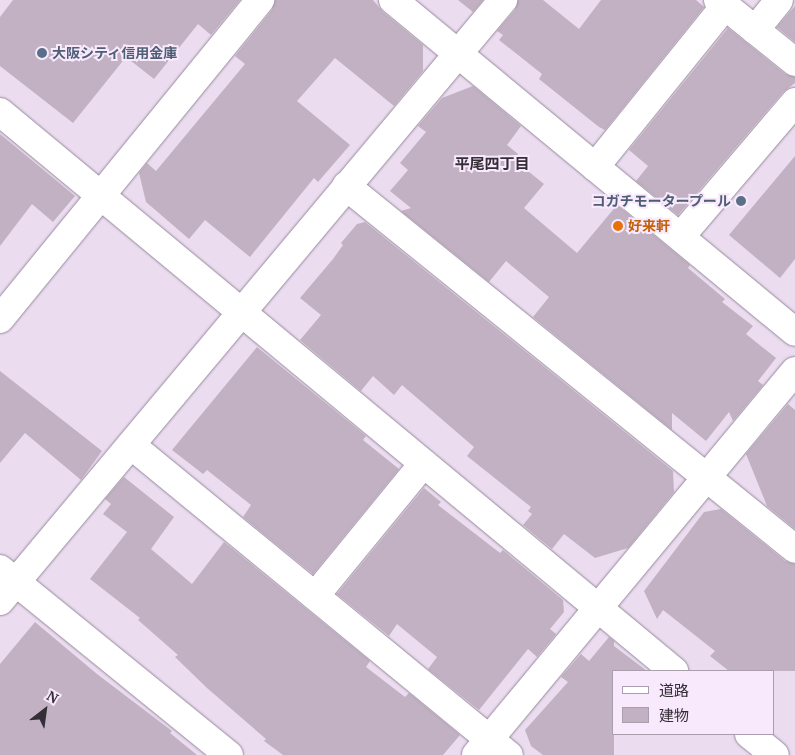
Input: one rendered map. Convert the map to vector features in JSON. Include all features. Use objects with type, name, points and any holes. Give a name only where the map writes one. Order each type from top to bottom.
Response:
[{"type":"street","points":[[0,319],[260,0]]},
{"type":"street","points":[[393,0],[457,55],[795,332]]},
{"type":"street","points":[[229,755],[5,584],[131,446],[502,0]]},
{"type":"street","points":[[754,30],[779,0]]},
{"type":"street","points":[[595,167],[722,3],[795,62]]},
{"type":"street","points":[[680,236],[795,102]]},
{"type":"street","points":[[0,112],[673,670]]},
{"type":"street","points":[[346,186],[795,549]]},
{"type":"street","points":[[131,446],[314,596],[492,750],[598,608],[795,370]]},
{"type":"street","points":[[314,596],[423,464]]},
{"type":"street","points":[[750,735],[775,755]]},
{"type":"building","points":[[13,0],[240,0],[211,35],[198,24],[154,79],[126,57],[73,123],[0,66],[0,17]]},
{"type":"building","points":[[275,0],[373,0],[383,12],[423,45],[423,71],[394,106],[335,58],[297,101],[350,145],[318,182],[314,178],[250,257],[205,220],[189,239],[146,202],[139,173],[147,163],[156,171],[245,64],[235,56],[272,10]]},
{"type":"building","points":[[458,0],[483,0],[473,12]]},
{"type":"building","points":[[518,0],[543,0],[579,29],[601,0],[696,0],[704,7],[605,130],[539,79],[542,74],[499,40],[503,35],[497,31],[515,10]]},
{"type":"building","points":[[795,6],[795,42],[777,27]]},
{"type":"building","points":[[728,28],[785,74],[795,77],[795,83],[783,92],[678,215],[636,181],[648,166],[629,150]]},
{"type":"building","points":[[473,86],[521,126],[507,145],[518,154],[513,159],[544,184],[524,208],[577,253],[617,205],[690,265],[688,268],[725,299],[722,302],[753,326],[746,334],[776,358],[758,381],[763,385],[733,421],[729,412],[706,441],[672,413],[672,430],[533,317],[549,297],[506,261],[489,282],[401,211],[411,208],[390,191],[408,170],[400,163],[426,132],[418,126],[442,98]]},
{"type":"building","points":[[0,134],[75,196],[53,222],[32,204],[0,246]]},
{"type":"building","points":[[795,156],[795,259],[780,278],[729,235]]},
{"type":"building","points":[[365,222],[673,471],[674,492],[628,548],[595,558],[564,534],[552,549],[523,525],[532,514],[528,511],[531,507],[467,456],[474,447],[402,385],[394,395],[373,376],[361,391],[300,340],[321,315],[300,298],[333,259],[343,245],[341,243],[357,224]]},
{"type":"building","points":[[257,347],[366,436],[363,440],[399,469],[313,574],[243,517],[251,505],[207,470],[203,474],[172,450]]},
{"type":"building","points":[[0,371],[102,451],[81,480],[25,433],[0,463]]},
{"type":"building","points":[[788,404],[795,410],[795,529],[767,506],[746,454]]},
{"type":"building","points":[[124,477],[174,517],[151,549],[192,584],[224,542],[370,661],[366,667],[405,697],[409,693],[460,735],[443,755],[283,755],[264,741],[266,739],[207,688],[175,657],[178,655],[138,620],[140,618],[90,579],[127,532],[103,514],[111,504],[105,499]]},
{"type":"building","points":[[424,488],[441,502],[438,505],[500,553],[503,550],[563,600],[564,612],[550,629],[556,634],[537,657],[528,649],[479,710],[428,669],[437,657],[397,624],[389,636],[337,594]]},
{"type":"building","points":[[721,509],[785,561],[795,564],[795,671],[728,670],[710,656],[715,651],[663,610],[657,619],[644,591],[704,512]]},
{"type":"building","points":[[35,622],[97,674],[172,731],[170,733],[197,755],[0,755],[0,664]]},
{"type":"building","points":[[609,637],[614,641],[614,646],[646,670],[612,670],[612,735],[614,735],[614,755],[543,755],[531,746],[525,730],[568,682],[561,677],[581,654],[589,661]]},
{"type":"place","name":"大阪シティ信用金庫","points":[[42,53]]},
{"type":"place","name":"コガチモータープール","points":[[741,201]]},
{"type":"place","name":"好来軒","points":[[618,226]]},
{"type":"district","name":"平尾四丁目","points":[[492,164]]}]
